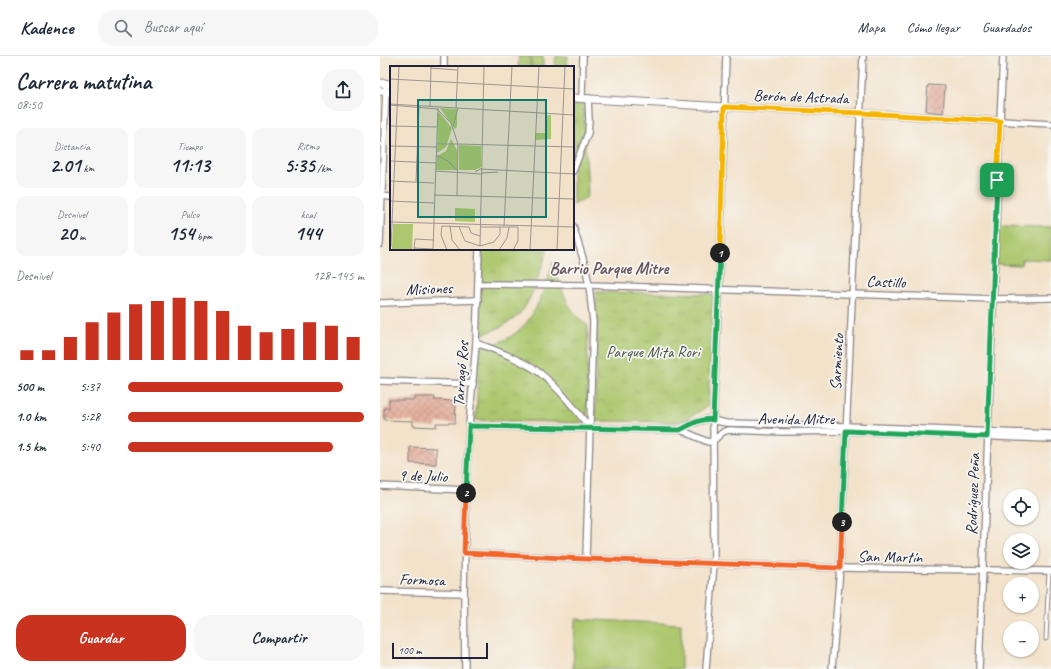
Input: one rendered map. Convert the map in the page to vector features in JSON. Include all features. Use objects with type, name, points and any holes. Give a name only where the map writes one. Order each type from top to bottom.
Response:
[{"type":"street","points":[[574,168],[588,133],[589,120],[585,98],[583,56]]},
{"type":"street","points":[[706,669],[714,563],[713,420],[719,289],[726,56]]},
{"type":"street","name":"Sarmiento","points":[[832,669],[840,568],[863,56]]},
{"type":"street","name":"Rodríguez Peña","points":[[979,669],[1003,56]]},
{"type":"street","points":[[380,244],[386,83]]},
{"type":"street","name":"Berón de Astrada","points":[[574,98],[1051,124]]},
{"type":"street","points":[[574,229],[583,258],[589,285],[593,322],[586,559]]},
{"type":"street","name":"Tarragó Ros","points":[[465,669],[464,553],[466,490],[469,426],[476,343],[479,250]]},
{"type":"street","name":"Castillo","points":[[478,284],[589,285],[993,299],[1051,298]]},
{"type":"street","name":"Misiones","points":[[380,303],[478,300]]},
{"type":"street","points":[[476,343],[509,356],[540,373],[566,398],[590,428]]},
{"type":"street","points":[[380,381],[473,384]]},
{"type":"street","name":"Avenida Mitre","points":[[680,430],[691,424],[707,419],[726,423],[987,434],[1051,439]]},
{"type":"street","points":[[469,426],[680,430],[708,442],[713,441]]},
{"type":"street","name":"Avenida Mitre","points":[[713,441],[723,432],[729,430],[782,432],[846,428]]},
{"type":"street","name":"Avenida Mitre","points":[[987,434],[1051,434]]},
{"type":"street","name":"9 de Julio","points":[[380,486],[466,490]]},
{"type":"street","name":"San Martín","points":[[464,553],[840,568],[1050,571]]},
{"type":"street","name":"Formosa","points":[[380,591],[464,593]]},
{"type":"lane","points":[[1046,639],[1050,571]]},
{"type":"green space","points":[[519,56],[530,56],[530,66],[518,66]]},
{"type":"green space","points":[[532,56],[543,56],[543,66],[531,66]]},
{"type":"green space","points":[[556,56],[568,56],[567,66],[555,66]]},
{"type":"green space","points":[[574,102],[583,103],[588,194],[585,199],[574,204]]},
{"type":"green space","points":[[998,226],[1051,227],[1051,260],[1022,259],[1021,265],[996,264]]},
{"type":"green space","points":[[482,250],[548,250],[533,290],[526,305],[518,316],[502,326],[479,335]]},
{"type":"green space","points":[[553,262],[565,297],[575,313],[588,326],[587,423],[476,420],[479,349],[493,345],[512,336],[523,327],[539,301]]},
{"type":"green space","name":"Parque Mita Rori","points":[[596,292],[713,294],[708,406],[681,422],[595,421],[597,327]]},
{"type":"green space","points":[[575,619],[681,624],[681,669],[573,669]]},
{"type":"building","points":[[928,85],[945,86],[943,113],[926,111]]},
{"type":"building","points":[[414,397],[435,397],[434,400],[456,401],[455,423],[436,423],[436,427],[413,426],[413,421],[384,420],[384,408],[389,408],[389,400],[414,400]]},
{"type":"building","points":[[410,447],[436,448],[436,464],[410,463]]},
{"type":"district","name":"Barrio Parque Mitre","points":[[609,268]]},
{"type":"route","points":[[724,107],[1000,121],[997,180],[987,437],[846,431],[840,568],[464,553],[469,426],[680,430],[691,424],[707,419],[713,420],[719,289],[724,107]]}]
